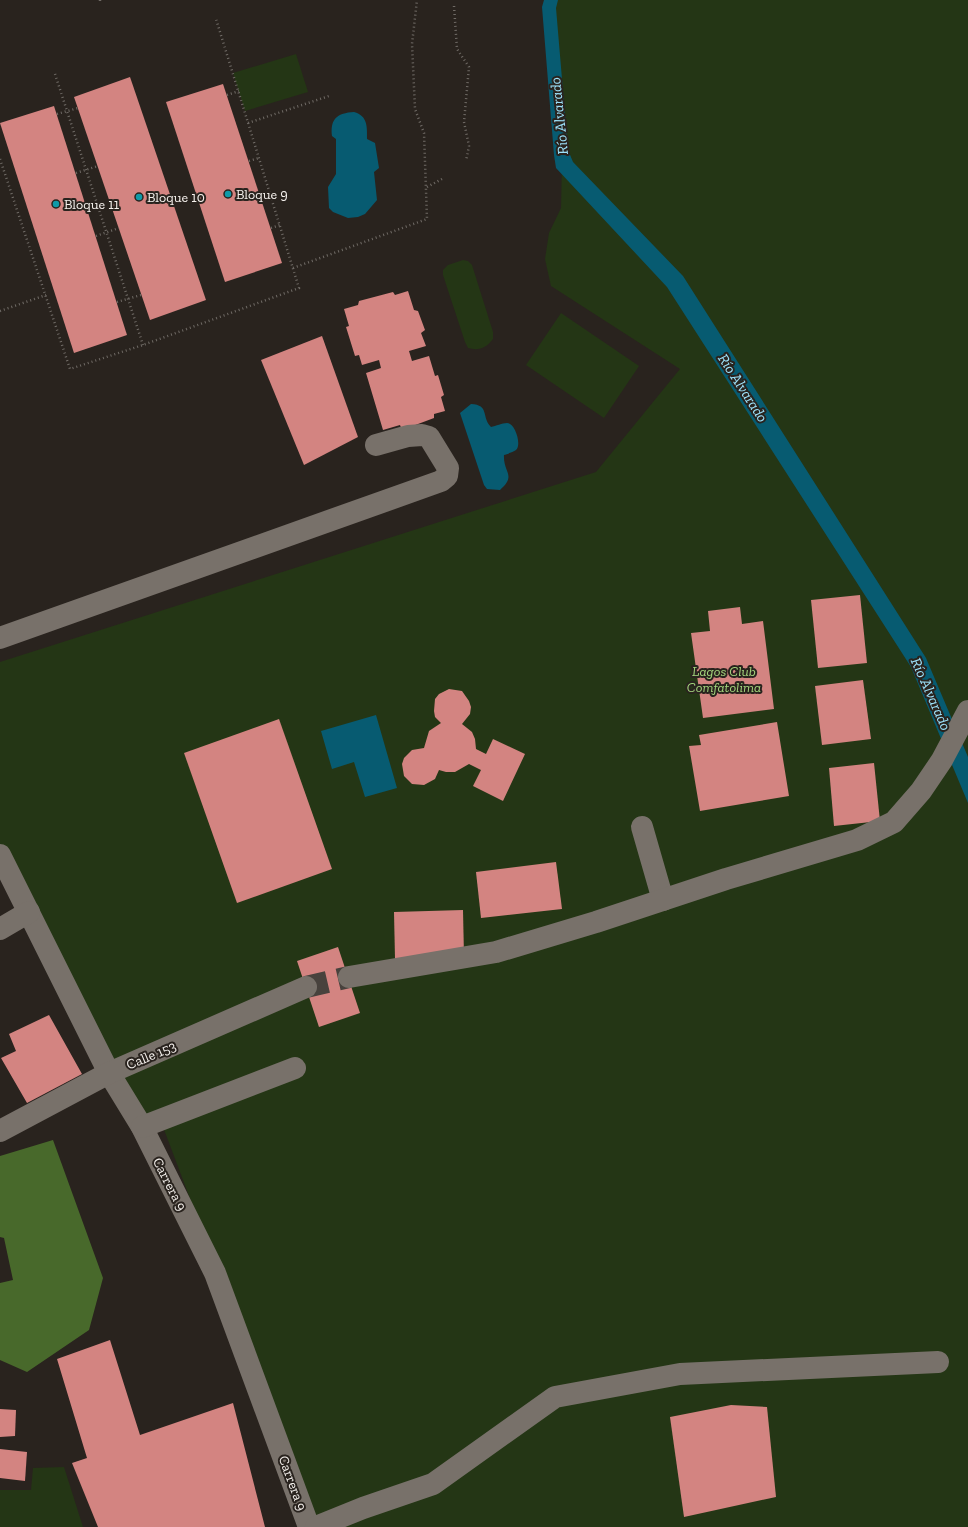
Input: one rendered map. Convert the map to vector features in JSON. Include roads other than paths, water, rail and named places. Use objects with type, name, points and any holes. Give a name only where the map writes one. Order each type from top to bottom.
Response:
[{"type":"street","points":[[0,638],[441,481],[447,476],[448,468],[429,437],[422,435],[408,436],[376,445]]},
{"type":"street","points":[[349,977],[496,952],[726,879],[857,840],[894,822],[921,791],[942,760],[968,712]]},
{"type":"street","points":[[642,827],[663,900]]},
{"type":"street","name":"Carrera 9","points":[[0,855],[109,1073],[142,1127],[215,1273],[309,1527]]},
{"type":"street","points":[[0,929],[29,912]]},
{"type":"street","name":"Calle 153","points":[[0,1131],[109,1073],[306,987]]},
{"type":"street","points":[[142,1127],[295,1068]]},
{"type":"street","points":[[316,1527],[363,1508],[433,1484],[555,1397],[680,1374],[938,1362]]},
{"type":"water","name":"Río Alvarado","points":[[544,0],[558,0],[556,8],[568,150],[573,162],[683,276],[926,658],[968,757],[968,803],[911,667],[667,287],[556,168],[542,7]]},
{"type":"water","points":[[354,112],[362,116],[366,122],[367,139],[375,143],[379,168],[374,172],[377,200],[365,214],[358,217],[348,218],[333,212],[329,208],[328,187],[336,174],[336,139],[332,136],[332,125],[339,116]]},
{"type":"water","points":[[471,404],[477,405],[483,409],[486,419],[491,427],[507,423],[513,427],[517,435],[518,447],[515,451],[504,455],[508,481],[500,490],[487,489],[484,485],[460,413]]},
{"type":"water","points":[[376,715],[397,788],[365,797],[354,762],[332,769],[321,731]]},
{"type":"tunnel","points":[[306,987],[349,977]]},
{"type":"place","name":"Bloque 9","points":[[228,194]]},
{"type":"place","name":"Bloque 10","points":[[139,197]]},
{"type":"place","name":"Bloque 11","points":[[56,204]]},
{"type":"park label","name":"Lagos Club Comfatolima","points":[[724,680]]}]
